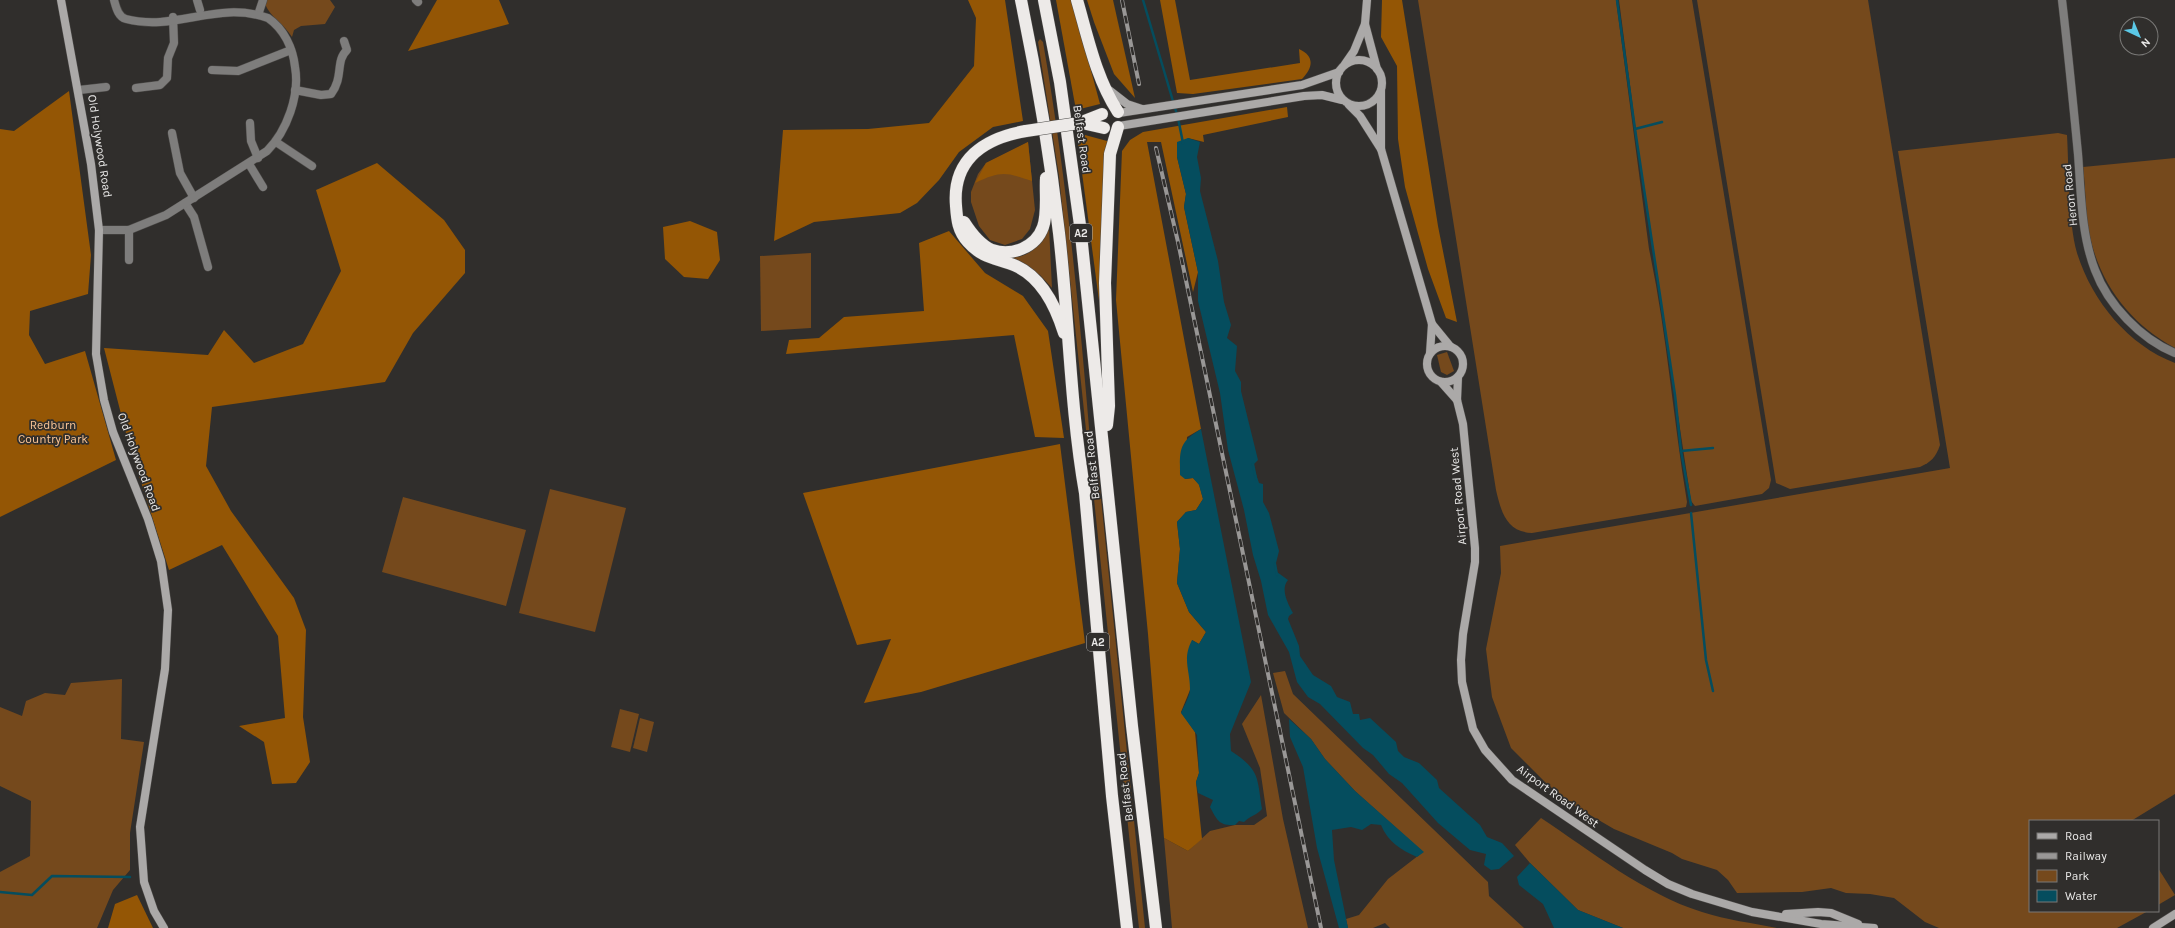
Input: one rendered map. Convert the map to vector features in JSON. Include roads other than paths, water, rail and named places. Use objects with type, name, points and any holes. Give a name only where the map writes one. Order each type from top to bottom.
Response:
[{"type":"highway","name":"Belfast Road","points":[[1021,0],[1048,157],[1059,233],[1078,450],[1085,493],[1112,796],[1127,928]]},
{"type":"highway","name":"Belfast Road","points":[[1044,0],[1060,82],[1080,225],[1132,726],[1156,928]]},
{"type":"highway","points":[[1077,0],[1106,93],[1118,112]]},
{"type":"highway","points":[[1070,355],[1056,313],[1040,284],[1015,266],[983,255],[968,241],[958,227],[956,211],[957,182],[960,171],[976,150],[1006,134],[1081,123],[1102,114]]},
{"type":"highway","points":[[1081,123],[1104,128]]},
{"type":"highway","points":[[1104,448],[1109,406],[1105,283],[1110,154],[1118,127]]},
{"type":"highway","points":[[956,211],[982,244],[993,250],[1012,252],[1030,245],[1040,233],[1045,219],[1048,157]]},
{"type":"street","name":"Old Holywood Road","points":[[62,0],[91,164],[99,230],[96,354],[104,400],[113,432],[148,519],[161,562],[168,610],[165,669],[140,827],[144,882],[154,911],[164,928]]},
{"type":"street","points":[[99,230],[129,230],[166,215],[258,158],[276,142],[288,119],[297,76],[287,39],[273,22],[259,12],[235,5],[200,10],[173,17],[140,21],[125,19],[118,12],[114,0]]},
{"type":"street","points":[[197,0],[200,10]]},
{"type":"street","points":[[259,12],[263,0]]},
{"type":"street","points":[[1367,0],[1365,24],[1354,51],[1341,69],[1336,86],[1346,102],[1360,116],[1382,149]]},
{"type":"street","name":"Heron Road","points":[[2062,0],[2083,216],[2090,256],[2096,272],[2115,304],[2142,333],[2157,344],[2175,354]]},
{"type":"street","points":[[136,88],[160,85],[167,78],[168,58],[174,43],[173,17]]},
{"type":"street","points":[[1365,24],[1382,83],[1382,149],[1432,324],[1430,353]]},
{"type":"street","points":[[295,90],[321,95],[331,94],[338,85],[340,63],[343,54],[347,50],[344,41]]},
{"type":"street","points":[[212,70],[238,71],[291,50]]},
{"type":"street","points":[[1377,69],[1364,60],[1349,62],[1341,69],[1302,85],[1146,110],[1118,112],[1107,109],[1102,114],[1100,123],[1104,128],[1112,130],[1118,127],[1304,96],[1322,95],[1364,106],[1377,98],[1381,91]]},
{"type":"street","points":[[1098,71],[1108,89],[1117,99],[1146,110]]},
{"type":"street","points":[[79,90],[106,87]]},
{"type":"street","points":[[1118,112],[1121,118],[1118,127]]},
{"type":"street","points":[[250,123],[251,141],[258,158]]},
{"type":"street","points":[[172,133],[180,173],[194,198]]},
{"type":"street","points":[[276,142],[312,166]]},
{"type":"street","points":[[249,164],[263,187]]},
{"type":"street","points":[[185,203],[194,217],[208,267]]},
{"type":"street","points":[[129,230],[129,260]]},
{"type":"street","points":[[1432,324],[1450,346],[1456,349],[1463,360],[1463,366],[1458,377],[1453,381],[1441,382],[1432,378],[1427,369],[1427,358],[1430,353],[1439,346],[1450,346]]},
{"type":"street","name":"Airport Road West","points":[[1458,377],[1457,400],[1463,424],[1475,548],[1475,562],[1463,634],[1461,660],[1462,682],[1473,729],[1485,750],[1512,780],[1594,837],[1668,884],[1734,907],[1774,915],[1818,912],[1831,913],[1864,926],[1874,928]]},
{"type":"street","name":"Airport Road West","points":[[1441,382],[1457,400]]},
{"type":"street","points":[[2153,928],[2175,914]]},
{"type":"water","points":[[1188,138],[1200,142],[1197,157],[1201,178],[1200,191],[1218,261],[1224,302],[1231,325],[1227,338],[1237,346],[1235,371],[1241,382],[1241,391],[1258,460],[1253,465],[1259,483],[1263,484],[1263,502],[1269,513],[1279,551],[1275,567],[1277,572],[1288,580],[1285,592],[1287,601],[1293,613],[1288,619],[1299,646],[1300,656],[1313,675],[1331,686],[1337,697],[1350,702],[1353,714],[1359,714],[1360,720],[1370,718],[1396,742],[1398,751],[1404,757],[1419,763],[1437,780],[1439,788],[1480,825],[1487,837],[1502,843],[1514,856],[1499,869],[1491,870],[1484,865],[1486,854],[1470,850],[1438,823],[1402,783],[1389,774],[1373,755],[1363,748],[1320,704],[1308,697],[1297,682],[1289,652],[1268,615],[1261,581],[1253,555],[1244,510],[1228,450],[1220,393],[1198,301],[1198,272],[1184,207],[1186,194],[1177,157],[1177,142]]},
{"type":"water","points":[[1201,429],[1251,682],[1230,734],[1231,751],[1247,764],[1256,775],[1262,809],[1244,822],[1239,821],[1235,825],[1225,824],[1219,821],[1210,807],[1213,800],[1198,793],[1196,782],[1199,773],[1197,735],[1181,713],[1190,692],[1187,653],[1192,640],[1199,644],[1206,632],[1189,612],[1177,583],[1180,549],[1177,522],[1186,512],[1196,510],[1203,499],[1199,485],[1193,478],[1185,479],[1180,475],[1180,459],[1184,443],[1193,434]]},
{"type":"water","points":[[1289,719],[1311,739],[1325,759],[1355,791],[1424,852],[1417,857],[1400,848],[1391,841],[1381,825],[1371,824],[1362,830],[1351,827],[1332,830],[1334,860],[1348,928],[1339,928],[1317,848],[1303,767],[1290,737]]},
{"type":"water","points":[[1530,863],[1578,910],[1623,928],[1554,928],[1543,904],[1519,885],[1517,877]]},
{"type":"waterway","points":[[1143,0],[1178,118],[1183,143]]},
{"type":"waterway","points":[[1617,0],[1635,129],[1662,122]]},
{"type":"waterway","points":[[1635,129],[1675,395],[1681,451],[1713,448]]},
{"type":"waterway","points":[[1681,451],[1691,505]]},
{"type":"waterway","points":[[1253,464],[1256,479]]},
{"type":"waterway","points":[[1691,513],[1706,660],[1713,691]]},
{"type":"waterway","points":[[1275,564],[1277,575]]},
{"type":"waterway","points":[[0,892],[32,895],[52,876],[130,877]]},
{"type":"railway","points":[[1122,0],[1139,84]]},
{"type":"railway","points":[[1156,148],[1178,242],[1321,928]]},
{"type":"park label","name":"Redburn Country Park","points":[[53,432]]}]
